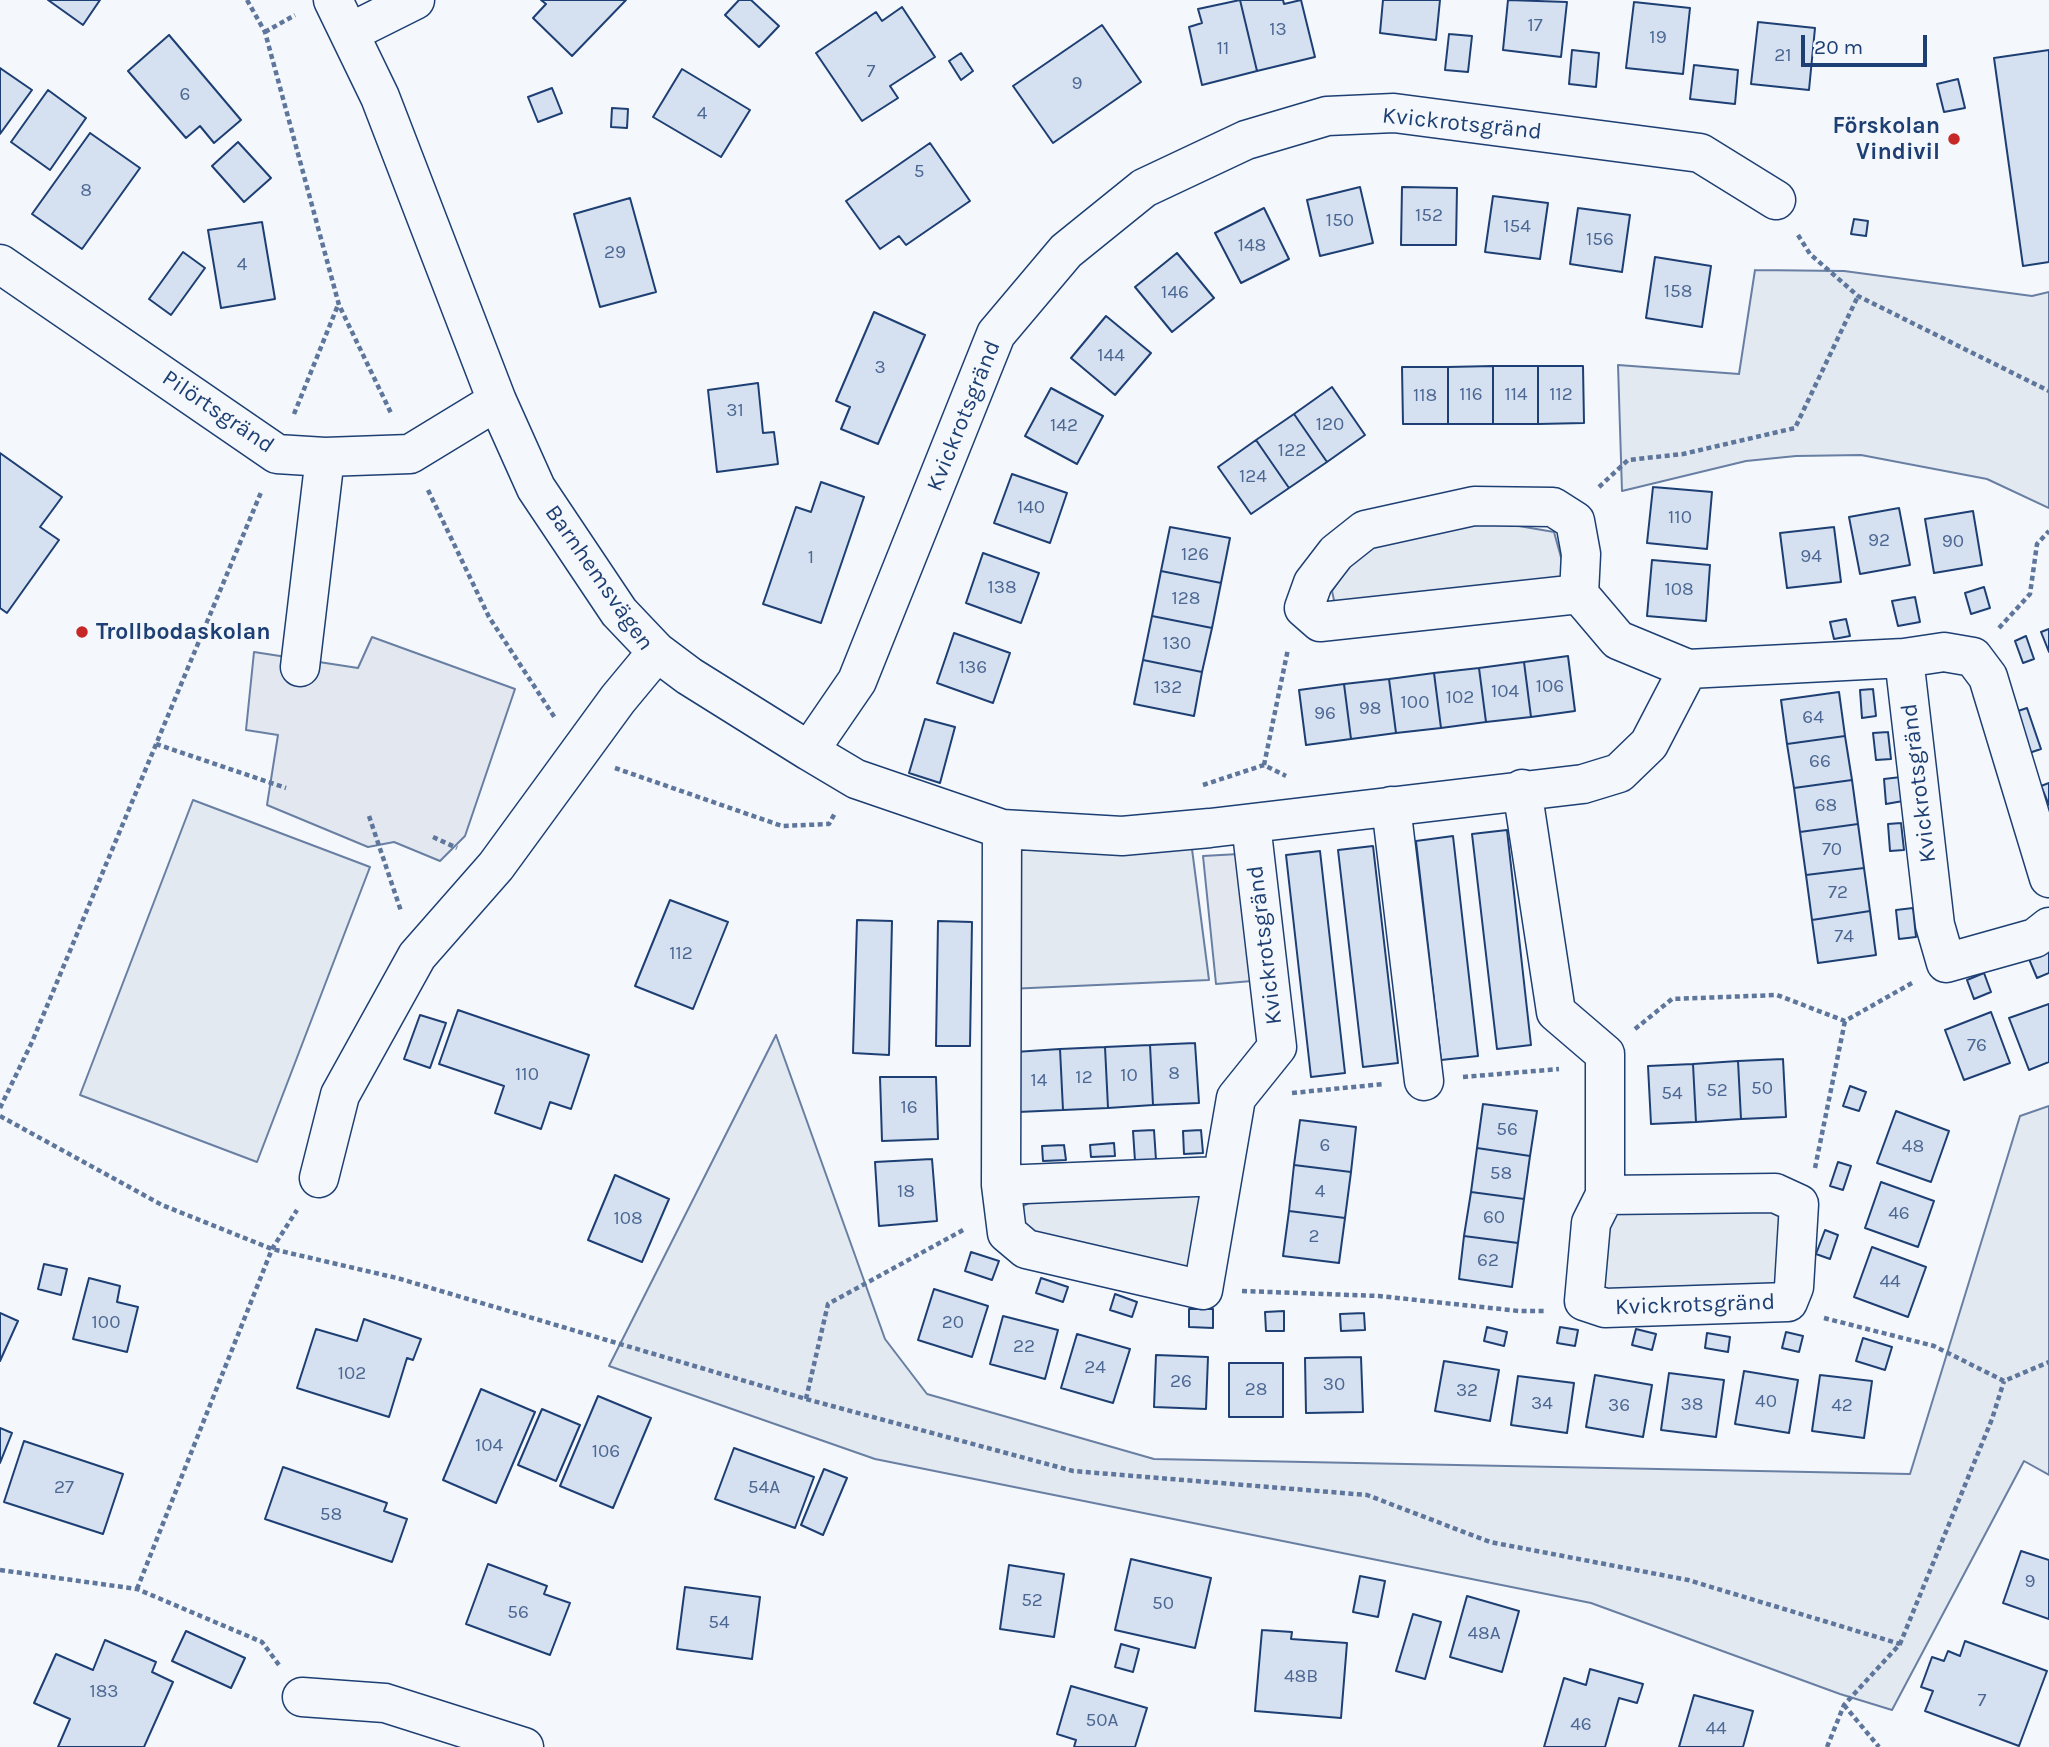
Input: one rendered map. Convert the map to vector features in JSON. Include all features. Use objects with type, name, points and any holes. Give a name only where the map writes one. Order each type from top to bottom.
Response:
[{"type":"street","points":[[342,16],[415,0]]},
{"type":"street","name":"Barnhemsvägen","points":[[318,1178],[340,1095],[417,956],[496,866],[578,752],[657,652],[619,612],[542,497],[497,401],[380,97],[342,16]]},
{"type":"street","name":"Kvickrotsgränd","points":[[809,751],[857,681],[996,334],[1066,251],[1144,188],[1246,140],[1326,116],[1394,113],[1700,153],[1776,200]]},
{"type":"street","name":"Pilörtsgränd","points":[[0,264],[277,454],[325,457],[410,454],[497,401]]},
{"type":"street","points":[[300,667],[325,457]]},
{"type":"street","points":[[1579,594],[1320,622],[1304,608],[1313,583],[1336,553],[1364,530],[1474,506],[1553,508],[1575,521],[1581,554],[1579,594],[1618,640],[1688,669],[1905,658],[1944,652],[1972,657],[1989,677],[2049,878]]},
{"type":"street","points":[[657,652],[690,676],[856,779],[1002,829],[1122,836],[1251,824],[1522,789],[1583,784],[1619,773],[1649,744],[1688,669]]},
{"type":"street","name":"Kvickrotsgränd","points":[[1905,658],[1935,925],[1946,963],[2035,938],[2049,927]]},
{"type":"street","name":"Kvickrotsgränd","points":[[1522,789],[1556,1012],[1605,1054],[1605,1195],[1591,1223],[1584,1301],[1605,1308],[1788,1302],[1794,1287],[1799,1204]]},
{"type":"street","points":[[1391,806],[1424,1081]]},
{"type":"street","name":"Kvickrotsgränd","points":[[1203,1290],[1220,1176],[1236,1098],[1277,1047],[1251,824]]},
{"type":"street","points":[[1002,829],[1001,1185],[1007,1233],[1026,1249],[1203,1290]]},
{"type":"street","points":[[1001,1185],[1220,1176]]},
{"type":"street","points":[[1605,1195],[1775,1193],[1799,1204]]},
{"type":"street","points":[[302,1697],[385,1703],[524,1747]]},
{"type":"path","points":[[247,0],[265,32],[339,305],[489,617],[578,752],[644,780],[782,826],[829,824],[856,779]]},
{"type":"path","points":[[1776,200],[1810,254],[1858,296],[2049,391]]},
{"type":"path","points":[[1575,521],[1601,484],[1628,460],[1683,454],[1795,428],[1858,296]]},
{"type":"path","points":[[0,1108],[32,1042],[339,305]]},
{"type":"path","points":[[1972,657],[2030,594],[2036,570],[2037,544],[2049,531]]},
{"type":"path","points":[[1264,765],[1292,630],[1304,608]]},
{"type":"path","points":[[156,744],[286,788]]},
{"type":"path","points":[[369,816],[417,956]]},
{"type":"path","points":[[1799,1204],[1812,1182],[1845,1021]]},
{"type":"path","points":[[0,1116],[162,1205],[272,1249],[397,1278],[806,1399],[1073,1471],[1367,1495],[1490,1542],[1688,1580],[1900,1644]]},
{"type":"path","points":[[137,1589],[272,1249],[318,1178]]},
{"type":"path","points":[[806,1399],[828,1304],[963,1228],[1007,1233]]},
{"type":"path","points":[[1203,1290],[1379,1296],[1519,1311],[1569,1310],[1584,1301]]},
{"type":"path","points":[[1788,1302],[1808,1314],[1934,1346],[2004,1381],[2049,1362]]},
{"type":"path","points":[[1827,1747],[1844,1706],[1900,1644],[1992,1419],[2004,1381]]},
{"type":"path","points":[[0,1570],[137,1589],[262,1642],[302,1697]]},
{"type":"path","points":[[1844,1706],[1879,1747]]},
{"type":"shaded area","points":[[1755,270],[1844,271],[2032,296],[2049,292],[2049,508],[1987,479],[1861,455],[1796,456],[1746,461],[1622,491],[1618,365],[1739,374]]},
{"type":"shaded area","points":[[1428,525],[1513,525],[1554,532],[1567,579],[1335,605],[1332,591],[1359,551]]},
{"type":"shaded area","points":[[372,637],[515,689],[465,836],[440,861],[394,842],[368,847],[267,805],[278,735],[246,730],[254,652],[358,668]]},
{"type":"shaded area","points":[[193,800],[370,867],[257,1162],[80,1095]]},
{"type":"shaded area","points":[[1007,848],[1192,849],[1209,980],[1008,989]]},
{"type":"shaded area","points":[[1239,854],[1252,981],[1216,984],[1203,856]]},
{"type":"shaded area","points":[[776,1035],[885,1339],[927,1394],[1154,1459],[1910,1474],[2020,1116],[2049,1106],[2049,1475],[2024,1461],[1892,1710],[1840,1694],[1591,1603],[875,1459],[609,1366]]},
{"type":"shaded area","points":[[1195,1192],[1210,1200],[1191,1263],[1180,1273],[1025,1232],[1023,1206],[1039,1198]]},
{"type":"shaded area","points":[[1774,1207],[1789,1218],[1775,1294],[1604,1292],[1606,1221],[1622,1211]]},
{"type":"building","points":[[48,0],[100,0],[83,25]]},
{"type":"building","points":[[541,0],[626,0],[572,56],[533,18],[546,4]]},
{"type":"building","points":[[739,0],[751,0],[779,26],[759,47],[725,15]]},
{"type":"building","points":[[1240,0],[1257,71],[1202,85],[1189,27],[1202,23],[1198,9]]},
{"type":"building","points":[[1240,0],[1283,0],[1284,4],[1301,0],[1315,57],[1257,71]]},
{"type":"building","points":[[1383,0],[1440,0],[1436,40],[1380,33]]},
{"type":"building","points":[[1508,0],[1567,2],[1561,57],[1503,50]]},
{"type":"building","points":[[1634,2],[1690,8],[1683,74],[1626,68]]},
{"type":"building","points":[[902,7],[935,57],[890,86],[898,98],[862,121],[816,53],[876,12],[882,21]]},
{"type":"building","points":[[1758,22],[1815,28],[1809,90],[1751,84]]},
{"type":"building","points":[[1102,25],[1141,82],[1053,143],[1013,86]]},
{"type":"building","points":[[1449,34],[1472,36],[1468,72],[1445,70]]},
{"type":"building","points":[[169,35],[241,120],[214,143],[200,126],[186,138],[128,71]]},
{"type":"building","points":[[1572,50],[1599,53],[1596,87],[1569,84]]},
{"type":"building","points":[[2049,50],[2049,262],[2023,266],[1994,58]]},
{"type":"building","points":[[961,53],[973,71],[961,80],[949,61]]},
{"type":"building","points":[[1694,65],[1738,70],[1735,104],[1690,99]]},
{"type":"building","points":[[0,68],[32,90],[0,134]]},
{"type":"building","points":[[682,69],[750,110],[721,157],[653,117]]},
{"type":"building","points":[[1958,79],[1965,108],[1944,112],[1937,84]]},
{"type":"building","points":[[552,88],[562,113],[538,122],[528,97]]},
{"type":"building","points":[[48,90],[86,118],[50,170],[11,142]]},
{"type":"building","points":[[612,108],[628,109],[627,128],[611,127]]},
{"type":"building","points":[[90,133],[140,168],[82,249],[32,214]]},
{"type":"building","points":[[238,142],[271,178],[244,202],[212,166]]},
{"type":"building","points":[[930,143],[970,201],[906,245],[899,236],[880,249],[846,201]]},
{"type":"building","points":[[1360,187],[1373,243],[1320,256],[1307,200]]},
{"type":"building","points":[[1402,187],[1457,188],[1456,245],[1401,245]]},
{"type":"building","points":[[1493,196],[1548,203],[1540,259],[1485,252]]},
{"type":"building","points":[[630,198],[656,292],[600,307],[574,214]]},
{"type":"building","points":[[1264,208],[1289,259],[1241,283],[1215,233]]},
{"type":"building","points":[[1578,208],[1630,215],[1622,272],[1570,264]]},
{"type":"building","points":[[1854,219],[1868,221],[1866,236],[1851,234]]},
{"type":"building","points":[[262,222],[275,299],[221,308],[208,230]]},
{"type":"building","points":[[183,252],[205,268],[171,315],[149,299]]},
{"type":"building","points":[[1177,253],[1214,298],[1172,332],[1135,287]]},
{"type":"building","points":[[1655,257],[1711,266],[1702,327],[1646,318]]},
{"type":"building","points":[[874,312],[925,335],[878,444],[841,429],[850,407],[836,401]]},
{"type":"building","points":[[1106,316],[1151,353],[1115,395],[1071,358]]},
{"type":"building","points":[[1493,366],[1493,424],[1448,424],[1448,367]]},
{"type":"building","points":[[1493,366],[1538,366],[1538,424],[1493,424]]},
{"type":"building","points":[[1538,366],[1583,366],[1584,423],[1538,424]]},
{"type":"building","points":[[1402,367],[1448,367],[1448,424],[1403,424]]},
{"type":"building","points":[[758,383],[763,433],[774,432],[778,464],[717,472],[708,390]]},
{"type":"building","points":[[1332,387],[1365,435],[1327,462],[1294,414]]},
{"type":"building","points":[[1051,388],[1103,416],[1077,464],[1025,436]]},
{"type":"building","points":[[1294,414],[1327,462],[1289,488],[1256,440]]},
{"type":"building","points":[[1256,440],[1289,488],[1251,514],[1218,467]]},
{"type":"building","points":[[0,453],[62,497],[40,527],[59,540],[7,613],[0,608]]},
{"type":"building","points":[[1012,474],[1067,493],[1050,543],[994,523]]},
{"type":"building","points":[[821,482],[864,497],[821,623],[763,604],[796,507],[811,512]]},
{"type":"building","points":[[1653,487],[1712,492],[1707,549],[1647,543]]},
{"type":"building","points":[[1899,508],[1910,565],[1860,574],[1849,517]]},
{"type":"building","points":[[1973,511],[1982,565],[1934,573],[1925,519]]},
{"type":"building","points":[[1170,527],[1230,538],[1221,583],[1161,571]]},
{"type":"building","points":[[1834,527],[1841,582],[1787,588],[1780,533]]},
{"type":"building","points":[[983,553],[1039,573],[1021,623],[966,603]]},
{"type":"building","points":[[1652,560],[1710,565],[1706,621],[1647,616]]},
{"type":"building","points":[[1161,571],[1221,583],[1212,628],[1152,616]]},
{"type":"building","points":[[1984,587],[1990,608],[1971,614],[1965,593]]},
{"type":"building","points":[[1915,597],[1920,622],[1898,626],[1892,601]]},
{"type":"building","points":[[1152,616],[1212,628],[1202,672],[1143,660]]},
{"type":"building","points":[[1846,619],[1850,636],[1834,639],[1830,622]]},
{"type":"building","points":[[2049,629],[2049,652],[2041,632]]},
{"type":"building","points":[[954,633],[1010,653],[993,703],[937,683]]},
{"type":"building","points":[[2026,636],[2034,659],[2023,663],[2015,641]]},
{"type":"building","points":[[1568,656],[1575,711],[1531,717],[1524,662]]},
{"type":"building","points":[[1143,660],[1202,672],[1194,716],[1134,704]]},
{"type":"building","points":[[1524,662],[1531,717],[1486,722],[1479,668]]},
{"type":"building","points":[[1479,668],[1486,722],[1441,728],[1434,673]]},
{"type":"building","points":[[1434,673],[1441,728],[1396,733],[1389,679]]},
{"type":"building","points":[[1389,679],[1396,733],[1351,739],[1344,684]]},
{"type":"building","points":[[1344,684],[1351,739],[1306,745],[1299,690]]},
{"type":"building","points":[[1873,689],[1876,716],[1862,718],[1860,690]]},
{"type":"building","points":[[1839,692],[1845,736],[1787,744],[1781,700]]},
{"type":"building","points":[[2027,708],[2041,749],[2026,754],[2012,713]]},
{"type":"building","points":[[925,719],[955,727],[940,783],[909,773]]},
{"type":"building","points":[[1888,732],[1891,759],[1876,760],[1873,733]]},
{"type":"building","points":[[1845,736],[1852,780],[1794,788],[1787,744]]},
{"type":"building","points":[[1901,777],[1903,801],[1886,804],[1884,779]]},
{"type":"building","points":[[1852,780],[1858,824],[1800,832],[1794,788]]},
{"type":"building","points":[[2049,783],[2049,805],[2041,786]]},
{"type":"building","points":[[1901,823],[1904,850],[1890,851],[1888,824]]},
{"type":"building","points":[[1858,824],[1864,868],[1806,875],[1800,832]]},
{"type":"building","points":[[1507,830],[1531,1045],[1497,1049],[1472,834]]},
{"type":"building","points":[[1453,836],[1478,1056],[1441,1060],[1416,841]]},
{"type":"building","points":[[1373,846],[1398,1063],[1363,1067],[1338,850]]},
{"type":"building","points":[[1320,851],[1345,1073],[1311,1077],[1286,855]]},
{"type":"building","points":[[1864,868],[1870,911],[1812,920],[1806,875]]},
{"type":"building","points":[[670,900],[728,922],[693,1009],[635,986]]},
{"type":"building","points":[[1913,908],[1916,937],[1899,939],[1896,910]]},
{"type":"building","points":[[1870,911],[1876,955],[1818,963],[1812,920]]},
{"type":"building","points":[[857,920],[892,921],[889,1055],[853,1053]]},
{"type":"building","points":[[938,921],[972,922],[970,1046],[936,1046]]},
{"type":"building","points":[[2049,951],[2049,973],[2037,978],[2029,959]]},
{"type":"building","points":[[1984,973],[1991,992],[1974,999],[1967,980]]},
{"type":"building","points":[[2049,1004],[2049,1062],[2029,1070],[2009,1018]]},
{"type":"building","points":[[458,1010],[589,1055],[571,1109],[550,1102],[541,1129],[495,1113],[504,1086],[439,1064]]},
{"type":"building","points":[[1991,1012],[2010,1063],[1964,1080],[1945,1030]]},
{"type":"building","points":[[420,1015],[446,1023],[430,1068],[404,1059]]},
{"type":"building","points":[[1195,1043],[1199,1103],[1153,1105],[1150,1045]]},
{"type":"building","points":[[1150,1045],[1153,1105],[1108,1108],[1105,1047]]},
{"type":"building","points":[[1105,1047],[1108,1108],[1063,1110],[1060,1049]]},
{"type":"building","points":[[1060,1049],[1063,1110],[1018,1112],[1015,1052]]},
{"type":"building","points":[[1783,1059],[1786,1117],[1741,1119],[1738,1061]]},
{"type":"building","points":[[1738,1061],[1741,1119],[1696,1122],[1693,1064]]},
{"type":"building","points":[[1693,1064],[1696,1122],[1651,1124],[1648,1066]]},
{"type":"building","points":[[880,1077],[936,1077],[938,1139],[882,1141]]},
{"type":"building","points":[[1850,1086],[1866,1092],[1859,1111],[1843,1106]]},
{"type":"building","points":[[1483,1104],[1537,1111],[1530,1156],[1477,1148]]},
{"type":"building","points":[[1896,1111],[1949,1131],[1931,1182],[1877,1163]]},
{"type":"building","points":[[1300,1120],[1356,1127],[1351,1172],[1294,1165]]},
{"type":"building","points":[[1154,1130],[1156,1160],[1135,1161],[1133,1131]]},
{"type":"building","points":[[1201,1130],[1203,1153],[1184,1154],[1183,1131]]},
{"type":"building","points":[[1114,1143],[1115,1156],[1091,1157],[1090,1145]]},
{"type":"building","points":[[1064,1145],[1066,1160],[1043,1161],[1042,1146]]},
{"type":"building","points":[[1477,1148],[1530,1156],[1524,1199],[1471,1192]]},
{"type":"building","points":[[932,1159],[937,1221],[879,1226],[875,1162]]},
{"type":"building","points":[[1838,1162],[1851,1166],[1843,1190],[1830,1186]]},
{"type":"building","points":[[1294,1165],[1351,1172],[1345,1218],[1289,1211]]},
{"type":"building","points":[[615,1175],[669,1199],[642,1262],[588,1240]]},
{"type":"building","points":[[1881,1182],[1934,1201],[1918,1247],[1865,1228]]},
{"type":"building","points":[[1471,1192],[1524,1199],[1518,1243],[1464,1236]]},
{"type":"building","points":[[1289,1211],[1345,1218],[1339,1263],[1283,1256]]},
{"type":"building","points":[[1825,1230],[1838,1235],[1830,1259],[1816,1254]]},
{"type":"building","points":[[1464,1236],[1518,1243],[1512,1287],[1459,1279]]},
{"type":"building","points":[[1872,1247],[1926,1267],[1908,1317],[1854,1297]]},
{"type":"building","points":[[971,1252],[999,1261],[992,1280],[965,1271]]},
{"type":"building","points":[[44,1264],[67,1269],[61,1295],[38,1289]]},
{"type":"building","points":[[89,1278],[120,1286],[117,1302],[138,1307],[127,1352],[73,1339]]},
{"type":"building","points":[[1041,1278],[1068,1287],[1063,1302],[1036,1293]]},
{"type":"building","points":[[934,1289],[988,1306],[972,1357],[918,1340]]},
{"type":"building","points":[[1115,1294],[1137,1302],[1132,1317],[1110,1310]]},
{"type":"building","points":[[1189,1309],[1213,1309],[1213,1328],[1189,1327]]},
{"type":"building","points":[[1284,1311],[1284,1331],[1266,1331],[1265,1312]]},
{"type":"building","points":[[0,1313],[18,1321],[0,1361]]},
{"type":"building","points":[[1364,1313],[1365,1330],[1341,1331],[1340,1314]]},
{"type":"building","points":[[1003,1316],[1058,1330],[1045,1379],[990,1364]]},
{"type":"building","points":[[364,1319],[421,1339],[413,1360],[407,1358],[389,1417],[297,1388],[316,1329],[357,1341]]},
{"type":"building","points":[[1487,1327],[1507,1332],[1504,1346],[1484,1341]]},
{"type":"building","points":[[1560,1327],[1578,1330],[1575,1346],[1557,1343]]},
{"type":"building","points":[[1636,1329],[1656,1334],[1652,1350],[1632,1345]]},
{"type":"building","points":[[1786,1332],[1803,1336],[1799,1352],[1782,1348]]},
{"type":"building","points":[[1707,1333],[1730,1337],[1728,1352],[1705,1348]]},
{"type":"building","points":[[1077,1334],[1130,1349],[1113,1403],[1061,1388]]},
{"type":"building","points":[[1863,1338],[1892,1347],[1885,1370],[1856,1361]]},
{"type":"building","points":[[1156,1355],[1208,1357],[1206,1409],[1154,1407]]},
{"type":"building","points":[[1361,1357],[1363,1412],[1306,1413],[1305,1358]]},
{"type":"building","points":[[1444,1361],[1499,1370],[1490,1421],[1435,1411]]},
{"type":"building","points":[[1229,1363],[1283,1363],[1283,1417],[1229,1417]]},
{"type":"building","points":[[1744,1371],[1798,1380],[1789,1433],[1735,1424]]},
{"type":"building","points":[[1669,1373],[1724,1380],[1716,1437],[1661,1430]]},
{"type":"building","points":[[1595,1375],[1652,1385],[1643,1437],[1586,1427]]},
{"type":"building","points":[[1820,1375],[1872,1381],[1864,1438],[1812,1431]]},
{"type":"building","points":[[1518,1376],[1574,1383],[1567,1433],[1511,1425]]},
{"type":"building","points":[[481,1389],[535,1412],[496,1503],[443,1480]]},
{"type":"building","points":[[598,1396],[651,1418],[613,1508],[560,1486]]},
{"type":"building","points":[[542,1409],[580,1425],[556,1481],[518,1465]]},
{"type":"building","points":[[0,1428],[12,1433],[0,1463]]},
{"type":"building","points":[[24,1441],[123,1474],[103,1534],[4,1502]]},
{"type":"building","points":[[734,1448],[814,1477],[795,1528],[715,1499]]},
{"type":"building","points":[[283,1467],[387,1503],[384,1511],[407,1519],[392,1562],[265,1519]]},
{"type":"building","points":[[824,1469],[847,1478],[823,1535],[801,1525]]},
{"type":"building","points":[[2021,1551],[2049,1560],[2049,1619],[2003,1603]]},
{"type":"building","points":[[1131,1559],[1211,1578],[1195,1648],[1115,1630]]},
{"type":"building","points":[[488,1564],[547,1586],[544,1594],[570,1603],[550,1655],[466,1624]]},
{"type":"building","points":[[1009,1565],[1064,1574],[1054,1637],[1000,1629]]},
{"type":"building","points":[[1360,1576],[1385,1581],[1378,1617],[1353,1612]]},
{"type":"building","points":[[685,1587],[760,1597],[752,1659],[677,1649]]},
{"type":"building","points":[[1467,1596],[1519,1611],[1502,1672],[1450,1657]]},
{"type":"building","points":[[1413,1614],[1441,1622],[1425,1679],[1396,1671]]},
{"type":"building","points":[[1262,1630],[1292,1632],[1291,1639],[1347,1643],[1341,1718],[1255,1711]]},
{"type":"building","points":[[186,1631],[245,1658],[231,1688],[172,1661]]},
{"type":"building","points":[[105,1640],[156,1662],[152,1672],[173,1682],[144,1747],[58,1747],[70,1719],[34,1703],[56,1654],[93,1670]]},
{"type":"building","points":[[1965,1641],[2047,1671],[2019,1746],[1925,1711],[1933,1691],[1921,1687],[1932,1657],[1944,1661],[1948,1651],[1960,1656]]},
{"type":"building","points":[[1121,1644],[1139,1649],[1133,1672],[1115,1667]]},
{"type":"building","points":[[1590,1669],[1643,1684],[1637,1703],[1619,1698],[1605,1747],[1544,1747],[1564,1678],[1586,1685]]},
{"type":"building","points":[[1071,1686],[1147,1708],[1135,1747],[1074,1747],[1076,1740],[1057,1734]]},
{"type":"building","points":[[1694,1695],[1753,1711],[1743,1747],[1679,1747]]},
{"type":"place","name":"Förskolan Vindivil","points":[[1954,139]]},
{"type":"place","name":"Trollbodaskolan","points":[[82,632]]}]
